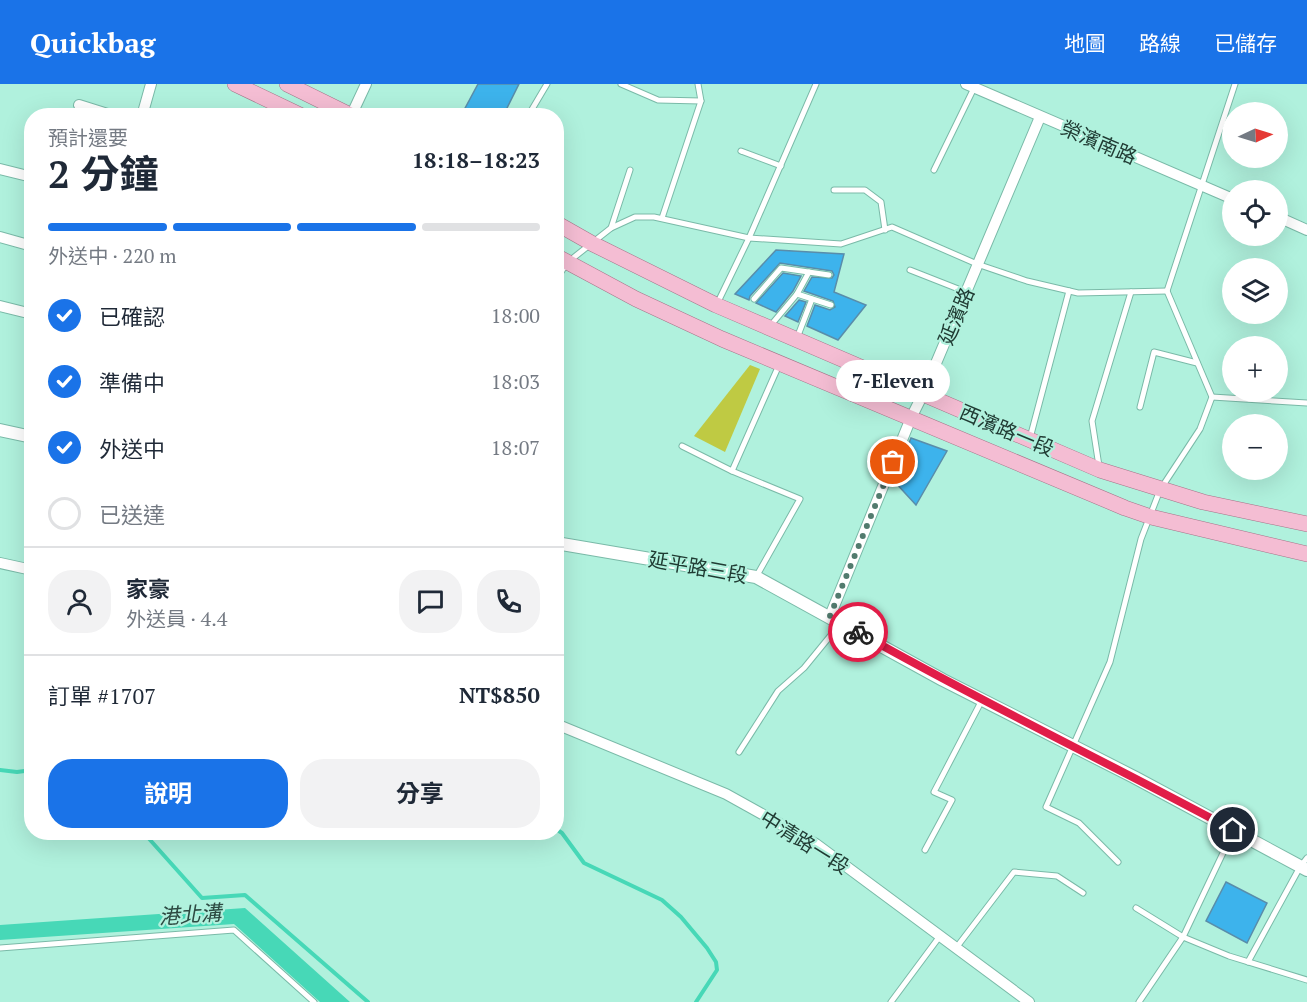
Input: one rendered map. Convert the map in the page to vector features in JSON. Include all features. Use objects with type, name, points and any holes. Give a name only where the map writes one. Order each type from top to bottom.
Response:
[{"type":"main road","points":[[235,84],[285,108]]},
{"type":"main road","points":[[287,84],[337,108]]},
{"type":"main road","name":"西濱路一段","points":[[564,228],[716,305],[1100,470],[1203,502],[1307,524]]},
{"type":"main road","name":"西濱路一段","points":[[564,260],[636,299],[780,364],[1152,518],[1307,554]]},
{"type":"street","points":[[144,108],[152,84]]},
{"type":"street","points":[[354,108],[366,84]]},
{"type":"street","name":"榮濱南路","points":[[970,86],[1222,194]]},
{"type":"street","points":[[79,105],[89,108]]},
{"type":"street","name":"延濱路","points":[[836,619],[911,418],[1040,117]]},
{"type":"street","points":[[0,169],[24,175]]},
{"type":"street","points":[[1288,222],[1307,230]]},
{"type":"street","points":[[0,237],[24,244]]},
{"type":"street","points":[[0,306],[24,312]]},
{"type":"street","points":[[0,430],[24,436]]},
{"type":"street","name":"延平路三段","points":[[564,544],[756,577],[982,700],[1305,865]]},
{"type":"street","points":[[0,563],[24,568]]},
{"type":"street","name":"中清路一段","points":[[564,727],[726,794],[816,844],[1029,1002]]},
{"type":"lane","points":[[533,108],[547,84]]},
{"type":"lane","points":[[621,84],[658,100],[701,101]]},
{"type":"lane","points":[[662,219],[701,101],[698,84]]},
{"type":"lane","points":[[716,305],[749,238],[816,84]]},
{"type":"lane","points":[[1118,862],[1079,822],[1046,807],[1110,662],[1141,539],[1152,518],[1160,490],[1200,429],[1212,396],[1167,291],[1235,84]]},
{"type":"lane","points":[[934,170],[970,86]]},
{"type":"lane","points":[[741,151],[781,166]]},
{"type":"lane","points":[[611,228],[630,170]]},
{"type":"lane","points":[[834,190],[866,190],[881,202],[885,230]]},
{"type":"lane","points":[[564,258],[593,244],[611,228],[635,218],[662,219],[749,238],[841,244],[892,228],[978,264],[1027,281],[1069,291],[1078,293],[1167,291]]},
{"type":"lane","points":[[754,298],[781,268],[829,275]]},
{"type":"lane","points":[[910,270],[966,292]]},
{"type":"lane","points":[[769,328],[797,294],[809,273]]},
{"type":"lane","points":[[1030,438],[1069,291]]},
{"type":"lane","points":[[1100,470],[1092,421],[1131,292]]},
{"type":"lane","points":[[797,294],[831,305]]},
{"type":"lane","points":[[796,340],[812,299]]},
{"type":"lane","points":[[1140,406],[1154,352],[1197,363]]},
{"type":"lane","points":[[732,471],[780,364]]},
{"type":"lane","points":[[1212,396],[1307,403]]},
{"type":"lane","points":[[682,446],[732,471],[800,499],[756,577]]},
{"type":"lane","points":[[740,752],[778,691],[804,668],[836,619]]},
{"type":"lane","points":[[925,850],[952,801],[934,792],[982,700]]},
{"type":"lane","points":[[1139,1002],[1183,937],[1233,830]]},
{"type":"lane","points":[[1248,962],[1305,865]]},
{"type":"lane","points":[[956,948],[1014,872],[1057,876],[1083,893]]},
{"type":"lane","points":[[1136,908],[1183,937],[1248,962],[1307,980]]},
{"type":"lane","points":[[0,948],[234,930],[314,1002]]},
{"type":"lane","points":[[891,1002],[940,936]]},
{"type":"shaded area","points":[[750,365],[760,369],[725,452],[694,436]]},
{"type":"water","name":"港北溝","points":[[245,908],[350,1002],[320,1002],[234,924],[0,940],[0,925]]},
{"type":"building","points":[[478,84],[519,84],[507,108],[465,108]]},
{"type":"building","points":[[776,250],[844,254],[834,292],[866,305],[838,340],[807,326],[815,305],[830,310],[835,307],[833,301],[804,291],[812,277],[832,278],[834,275],[832,271],[780,263],[750,296],[749,300],[735,294]]},
{"type":"building","points":[[783,273],[801,276],[793,291],[776,312],[756,303]]},
{"type":"building","points":[[799,300],[806,302],[798,322],[785,316]]},
{"type":"building","points":[[911,438],[947,451],[916,505],[894,481]]},
{"type":"building","points":[[1226,882],[1267,903],[1247,943],[1206,921]]},
{"type":"waterway","points":[[0,770],[24,771]]},
{"type":"waterway","points":[[564,836],[584,863],[662,900],[681,917],[707,948],[716,962],[717,970],[696,1002]]},
{"type":"waterway","points":[[150,840],[202,898],[245,895],[368,1002]]},
{"type":"way so far","points":[[858,632],[830,616],[893,462]]},
{"type":"place","name":"7-Eleven","points":[[893,462]]},
{"type":"route","points":[[858,632],[943,680],[1233,830]]}]
